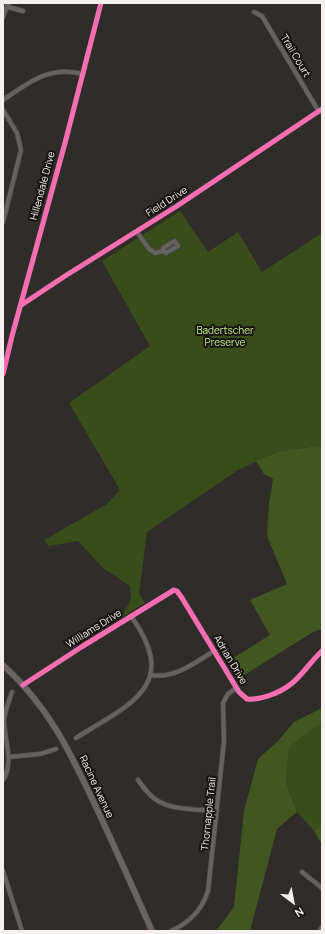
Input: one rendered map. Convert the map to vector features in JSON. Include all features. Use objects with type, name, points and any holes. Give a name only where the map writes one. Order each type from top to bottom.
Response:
[{"type":"main road","name":"Racine Avenue","points":[[3,665],[23,685],[48,716],[65,743],[152,931]]},
{"type":"street","name":"Hillendale Drive","points":[[3,374],[4,363],[101,3]]},
{"type":"street","points":[[3,17],[8,5],[23,11]]},
{"type":"street","name":"Trail Court","points":[[254,12],[262,16],[320,111]]},
{"type":"street","points":[[3,100],[48,74],[63,71],[82,74]]},
{"type":"street","points":[[3,110],[17,133],[21,150],[3,222]]},
{"type":"street","name":"Field Drive","points":[[20,306],[65,276],[138,232],[320,111]]},
{"type":"street","points":[[138,232],[150,249],[155,253],[164,251]]},
{"type":"street","name":"Williams Drive","points":[[23,685],[168,592],[176,590]]},
{"type":"street","name":"Adrian Drive","points":[[176,590],[236,688],[242,696],[247,699],[252,700],[281,691],[297,680],[322,651]]},
{"type":"street","points":[[76,738],[134,700],[143,691],[151,674],[149,648],[142,633],[131,616]]},
{"type":"street","points":[[151,674],[162,675],[176,673],[214,652]]},
{"type":"street","name":"Thornapple Trail","points":[[171,931],[183,925],[192,918],[202,906],[207,896],[224,741],[223,703],[228,694],[236,688]]},
{"type":"street","points":[[3,780],[8,769],[4,722],[12,692]]},
{"type":"street","points":[[8,757],[40,754],[56,749]]},
{"type":"street","points":[[138,780],[152,797],[163,804],[181,808],[217,811]]},
{"type":"street","points":[[3,871],[22,931]]},
{"type":"street","points":[[302,872],[322,888]]},
{"type":"street","points":[[320,931],[322,926]]},
{"type":"green space","name":"Badertscher Preserve","points":[[180,211],[208,252],[238,232],[262,272],[322,233],[322,445],[277,452],[238,470],[147,532],[139,593],[145,603],[122,617],[131,599],[130,586],[103,568],[78,541],[49,546],[44,540],[107,504],[120,490],[69,403],[150,346],[102,261]]},
{"type":"green space","points":[[322,445],[322,629],[313,632],[238,679],[227,662],[270,635],[250,600],[287,584],[267,536],[269,503],[273,479],[264,474],[256,461],[277,452]]},
{"type":"green space","points":[[322,708],[322,723],[289,747],[286,782],[297,812],[277,829],[250,931],[216,931],[234,907],[244,811],[258,759],[278,741],[294,722]]},
{"type":"green space","points":[[322,723],[322,824],[314,831],[297,812],[286,782],[289,747]]},
{"type":"green space","points":[[322,824],[322,845],[314,831]]},
{"type":"cycle path","points":[[3,374],[101,3]]},
{"type":"cycle path","points":[[20,306],[177,206],[322,109]]},
{"type":"cycle path","points":[[23,685],[174,590],[177,591],[182,598],[239,692],[247,699],[268,696],[286,687],[299,677],[322,651]]}]
